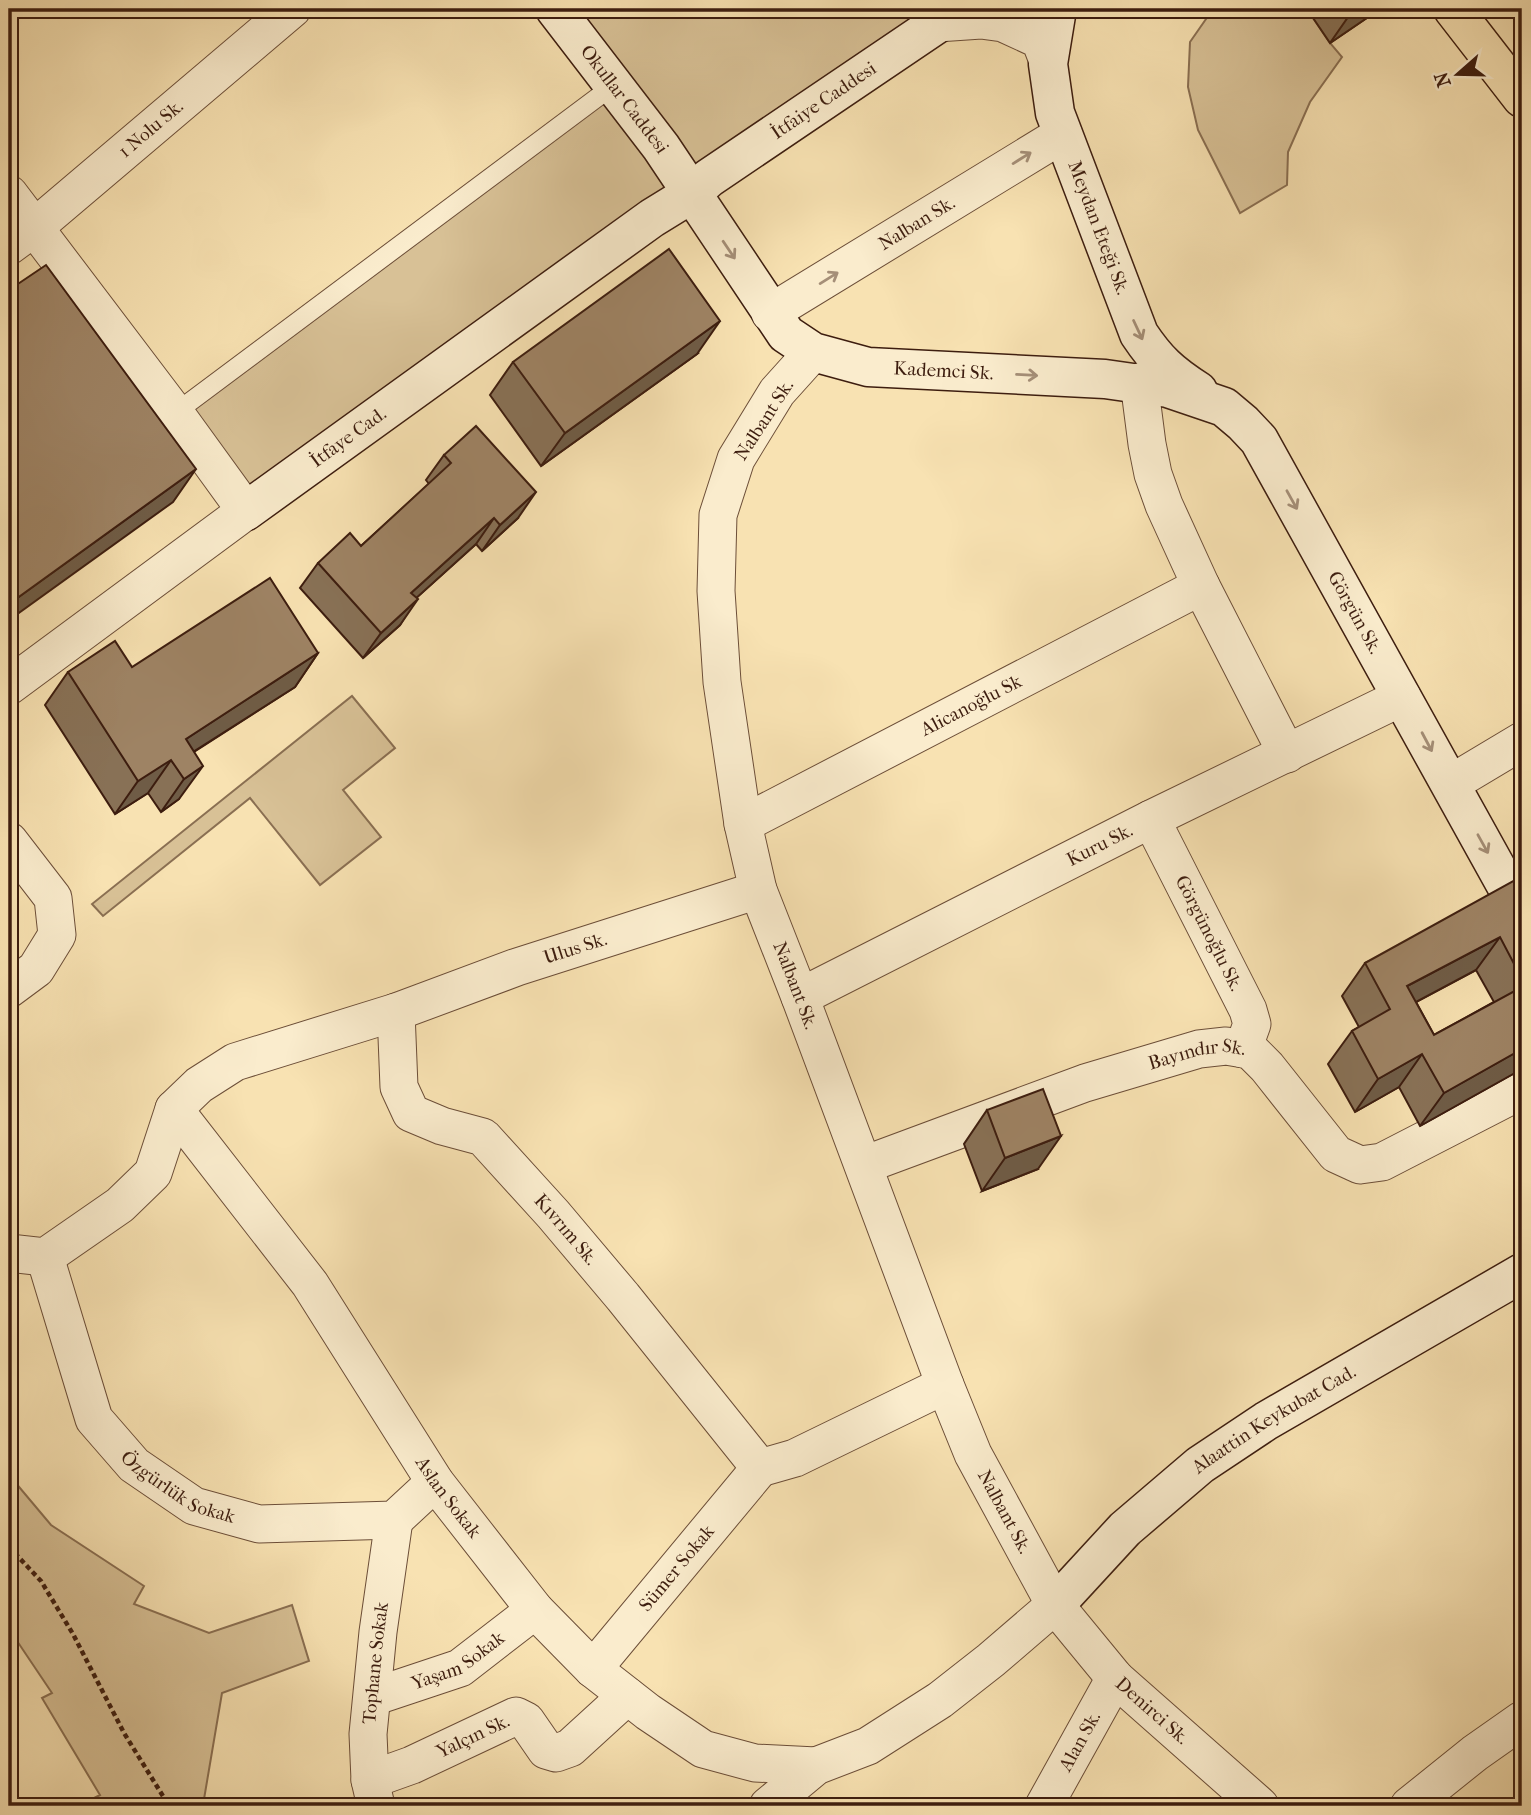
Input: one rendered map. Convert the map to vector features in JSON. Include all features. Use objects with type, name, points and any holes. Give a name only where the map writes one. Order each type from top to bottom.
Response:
[{"type":"highway","points":[[1464,11],[1522,98]]},
{"type":"main road","name":"Okullar Caddesi","points":[[555,9],[661,147],[691,194]]},
{"type":"main road","name":"Meydan Eteği Sk.","points":[[1057,9],[1048,61],[1055,113],[1139,334],[1154,357],[1178,378],[1224,407]]},
{"type":"main road","name":"İtfaiye Caddesi","points":[[691,194],[731,162],[948,16]]},
{"type":"main road","name":"Kademci Sk.","points":[[691,194],[786,334],[813,352],[868,367],[1139,382],[1168,388],[1224,407],[1259,440]]},
{"type":"main road","name":"İtfaye Cad.","points":[[246,511],[652,218],[691,194]]},
{"type":"main road","name":"Görgün Sk.","points":[[1259,440],[1522,914]]},
{"type":"main road","name":"Alaattin Keykubat Cad.","points":[[1055,1605],[1125,1529],[1200,1465],[1266,1421],[1522,1273]]},
{"type":"street","name":"1 Nolu Sk.","points":[[22,236],[292,9]]},
{"type":"street","points":[[948,16],[1003,23],[1040,40],[1048,61]]},
{"type":"street","name":"Nalban Sk.","points":[[770,313],[1063,134]]},
{"type":"street","points":[[9,194],[22,236],[175,413],[246,511]]},
{"type":"street","name":"Nalbant Sk.","points":[[813,352],[777,392],[737,459],[718,515],[716,591],[722,682],[743,824],[758,890],[945,1385],[973,1454],[1055,1605]]},
{"type":"street","points":[[1139,382],[1153,474],[1164,505],[1201,586],[1287,754]]},
{"type":"street","name":"İtfaye Cad.","points":[[9,686],[246,511]]},
{"type":"street","name":"Alicanoğlu Sk","points":[[743,824],[1201,586]]},
{"type":"street","name":"Kuru Sk.","points":[[800,997],[1151,819],[1402,697]]},
{"type":"street","points":[[1450,784],[1522,741]]},
{"type":"street","name":"Görgünoğlu Sk.","points":[[1151,819],[1248,1010],[1252,1024],[1243,1049]]},
{"type":"street","points":[[9,841],[53,898],[57,935],[36,969],[9,989]]},
{"type":"street","name":"Ulus Sk.","points":[[396,1012],[517,967],[758,890]]},
{"type":"street","points":[[9,1252],[45,1257],[120,1205],[153,1173],[174,1109],[199,1085],[235,1062],[396,1012]]},
{"type":"street","name":"Kıvrım Sk.","points":[[396,1012],[399,1087],[411,1113],[442,1126],[483,1137],[544,1203],[623,1297],[760,1468]]},
{"type":"street","name":"Bayındır Sk.","points":[[864,1165],[1085,1083],[1199,1049],[1226,1046],[1250,1050],[1267,1067],[1336,1154],[1360,1165],[1382,1162],[1522,1090]]},
{"type":"street","name":"Aslan Sokak","points":[[174,1109],[310,1284],[435,1482],[535,1610],[593,1669],[648,1712],[703,1749],[755,1763],[816,1766]]},
{"type":"street","name":"Özgürlük Sokak","points":[[45,1257],[94,1419],[134,1465],[194,1506],[259,1524],[394,1520]]},
{"type":"street","points":[[760,1468],[795,1458],[945,1385]]},
{"type":"street","name":"Sümer Sokak","points":[[593,1669],[760,1468]]},
{"type":"street","points":[[394,1520],[435,1482]]},
{"type":"street","name":"Tophane Sokak","points":[[373,1793],[368,1734],[378,1632],[394,1520]]},
{"type":"street","points":[[768,1806],[816,1766],[868,1746],[940,1700],[1055,1605]]},
{"type":"street","name":"Denirci Sk.","points":[[1055,1605],[1115,1678],[1261,1806]]},
{"type":"street","name":"Yaşam Sokak","points":[[373,1697],[460,1668],[535,1610]]},
{"type":"street","name":"Alan Sk.","points":[[1044,1806],[1115,1678]]},
{"type":"street","name":"Yalçın Sk.","points":[[373,1793],[412,1765],[516,1716],[526,1721],[546,1750],[556,1753],[570,1748],[627,1696]]},
{"type":"street","points":[[1409,1806],[1475,1753],[1522,1720]]},
{"type":"lane","points":[[175,413],[614,85]]},
{"type":"path","points":[[9,1548],[41,1581],[73,1634],[124,1733],[166,1801],[172,1806]]},
{"type":"shaded area","points":[[555,9],[959,9],[246,511],[175,413],[614,85]]},
{"type":"shaded area","points":[[1213,9],[1307,9],[1342,57],[1310,102],[1288,152],[1287,185],[1240,213],[1198,130],[1188,87],[1190,42]]},
{"type":"shaded area","points":[[352,696],[395,748],[343,790],[381,837],[320,885],[250,798],[103,916],[92,904]]},
{"type":"shaded area","points":[[9,1475],[51,1525],[144,1586],[134,1604],[209,1633],[292,1605],[309,1661],[222,1693],[203,1805],[207,1806],[92,1806],[88,1801],[100,1795],[42,1698],[52,1693],[9,1629]]},
{"type":"building","points":[[669,249],[720,321],[565,433],[513,362]]},
{"type":"building","points":[[46,265],[196,469],[9,604],[9,290]]},
{"type":"building","points":[[476,426],[536,492],[500,525],[494,518],[411,593],[418,599],[381,633],[318,563],[350,533],[361,546],[451,463],[444,455]]},
{"type":"building","points":[[270,578],[318,653],[186,739],[203,766],[184,779],[171,760],[138,781],[68,672],[115,641],[132,667]]},
{"type":"building","points":[[1515,880],[1522,893],[1522,979],[1500,937],[1407,986],[1434,1035],[1522,987],[1522,1049],[1444,1093],[1422,1054],[1378,1079],[1352,1031],[1390,1009],[1365,963]]},
{"type":"building","points":[[1043,1089],[1061,1136],[1005,1158],[987,1110]]}]
